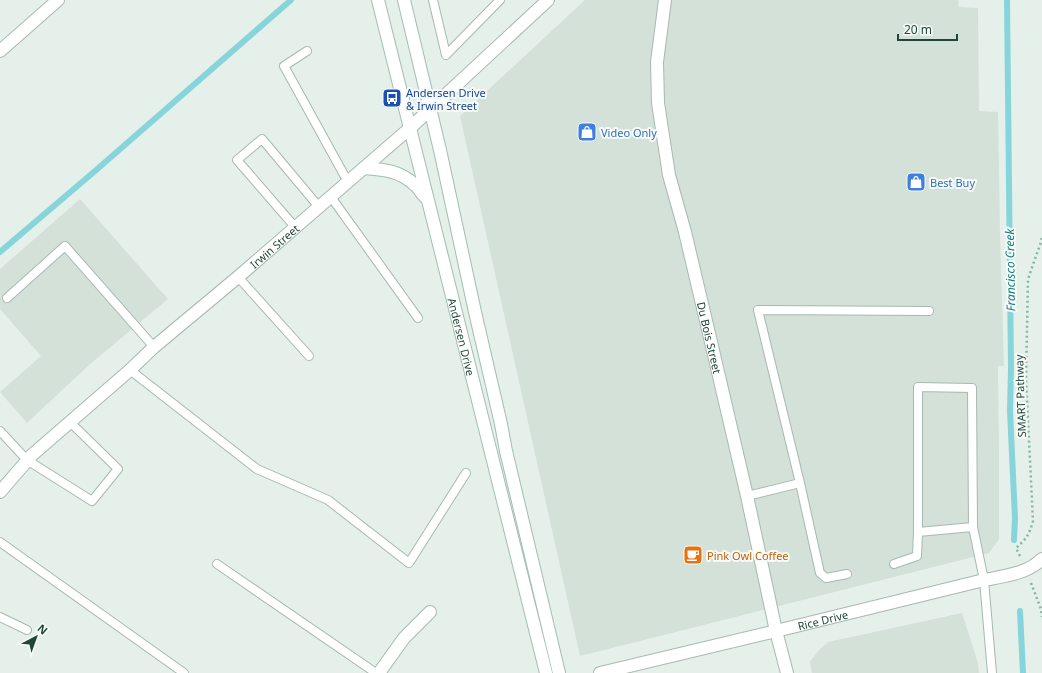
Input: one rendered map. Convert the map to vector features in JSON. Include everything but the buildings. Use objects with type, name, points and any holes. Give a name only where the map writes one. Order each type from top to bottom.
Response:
[{"type":"street","points":[[0,51],[58,0]]},
{"type":"street","name":"Andersen Drive","points":[[378,0],[546,673]]},
{"type":"street","name":"Andersen Drive","points":[[404,0],[439,145],[474,312],[506,451],[559,673]]},
{"type":"street","name":"Irwin Street","points":[[0,492],[27,460],[130,370],[154,347],[296,228],[410,128],[548,0]]},
{"type":"street","name":"Du Bois Street","points":[[666,0],[657,62],[658,103],[669,175],[685,232],[708,327],[776,631],[787,673]]},
{"type":"street","points":[[364,168],[388,170],[401,175],[415,185],[428,202]]},
{"type":"street","name":"Rice Drive","points":[[600,673],[1005,576],[1028,569],[1042,559]]},
{"type":"street","points":[[379,673],[404,638],[430,612]]},
{"type":"lane","points":[[433,0],[446,55],[500,0]]},
{"type":"lane","points":[[307,51],[284,66],[348,182]]},
{"type":"lane","points":[[296,228],[237,160],[262,139],[319,207]]},
{"type":"lane","points":[[331,197],[418,318]]},
{"type":"lane","points":[[7,298],[65,246],[154,347]]},
{"type":"lane","points":[[238,277],[309,356]]},
{"type":"lane","points":[[847,574],[826,578],[820,573],[758,310],[929,311]]},
{"type":"lane","points":[[130,370],[257,469],[328,500],[409,563],[466,473]]},
{"type":"lane","points":[[894,564],[917,556],[918,387],[972,388],[973,527],[984,580],[992,673]]},
{"type":"lane","points":[[0,431],[27,460],[92,501],[118,469],[70,422]]},
{"type":"lane","points":[[747,496],[800,483]]},
{"type":"lane","points":[[918,532],[973,527]]},
{"type":"lane","points":[[0,542],[184,673]]},
{"type":"lane","points":[[216,564],[376,673]]},
{"type":"lane","points":[[0,617],[27,630]]},
{"type":"path","name":"SMART Pathway","points":[[1017,551],[1016,548],[1030,533],[1033,521],[1026,380],[1028,280],[1042,237]]},
{"type":"path","points":[[1034,590],[1041,609],[1042,617]]},
{"type":"shaded area","points":[[585,0],[958,0],[959,7],[978,8],[979,111],[998,112],[1004,366],[998,366],[999,539],[989,553],[580,656],[460,116]]},
{"type":"shaded area","points":[[80,199],[168,299],[89,365],[27,423],[0,392],[41,356],[0,309],[0,269]]},
{"type":"shaded area","points":[[962,613],[978,663],[979,673],[812,673],[810,662],[819,650],[828,642]]},
{"type":"waterway","points":[[0,252],[291,0]]},
{"type":"waterway","name":"Francisco Creek","points":[[1007,0],[1011,369],[1010,411],[1015,518],[1014,540]]},
{"type":"waterway","name":"Francisco Creek","points":[[1020,611],[1023,673]]},
{"type":"place","name":"Andersen Drive & Irwin Street","points":[[392,98]]},
{"type":"place","name":"Video Only","points":[[587,132]]},
{"type":"place","name":"Best Buy","points":[[916,182]]},
{"type":"place","name":"Pink Owl Coffee","points":[[693,555]]}]
